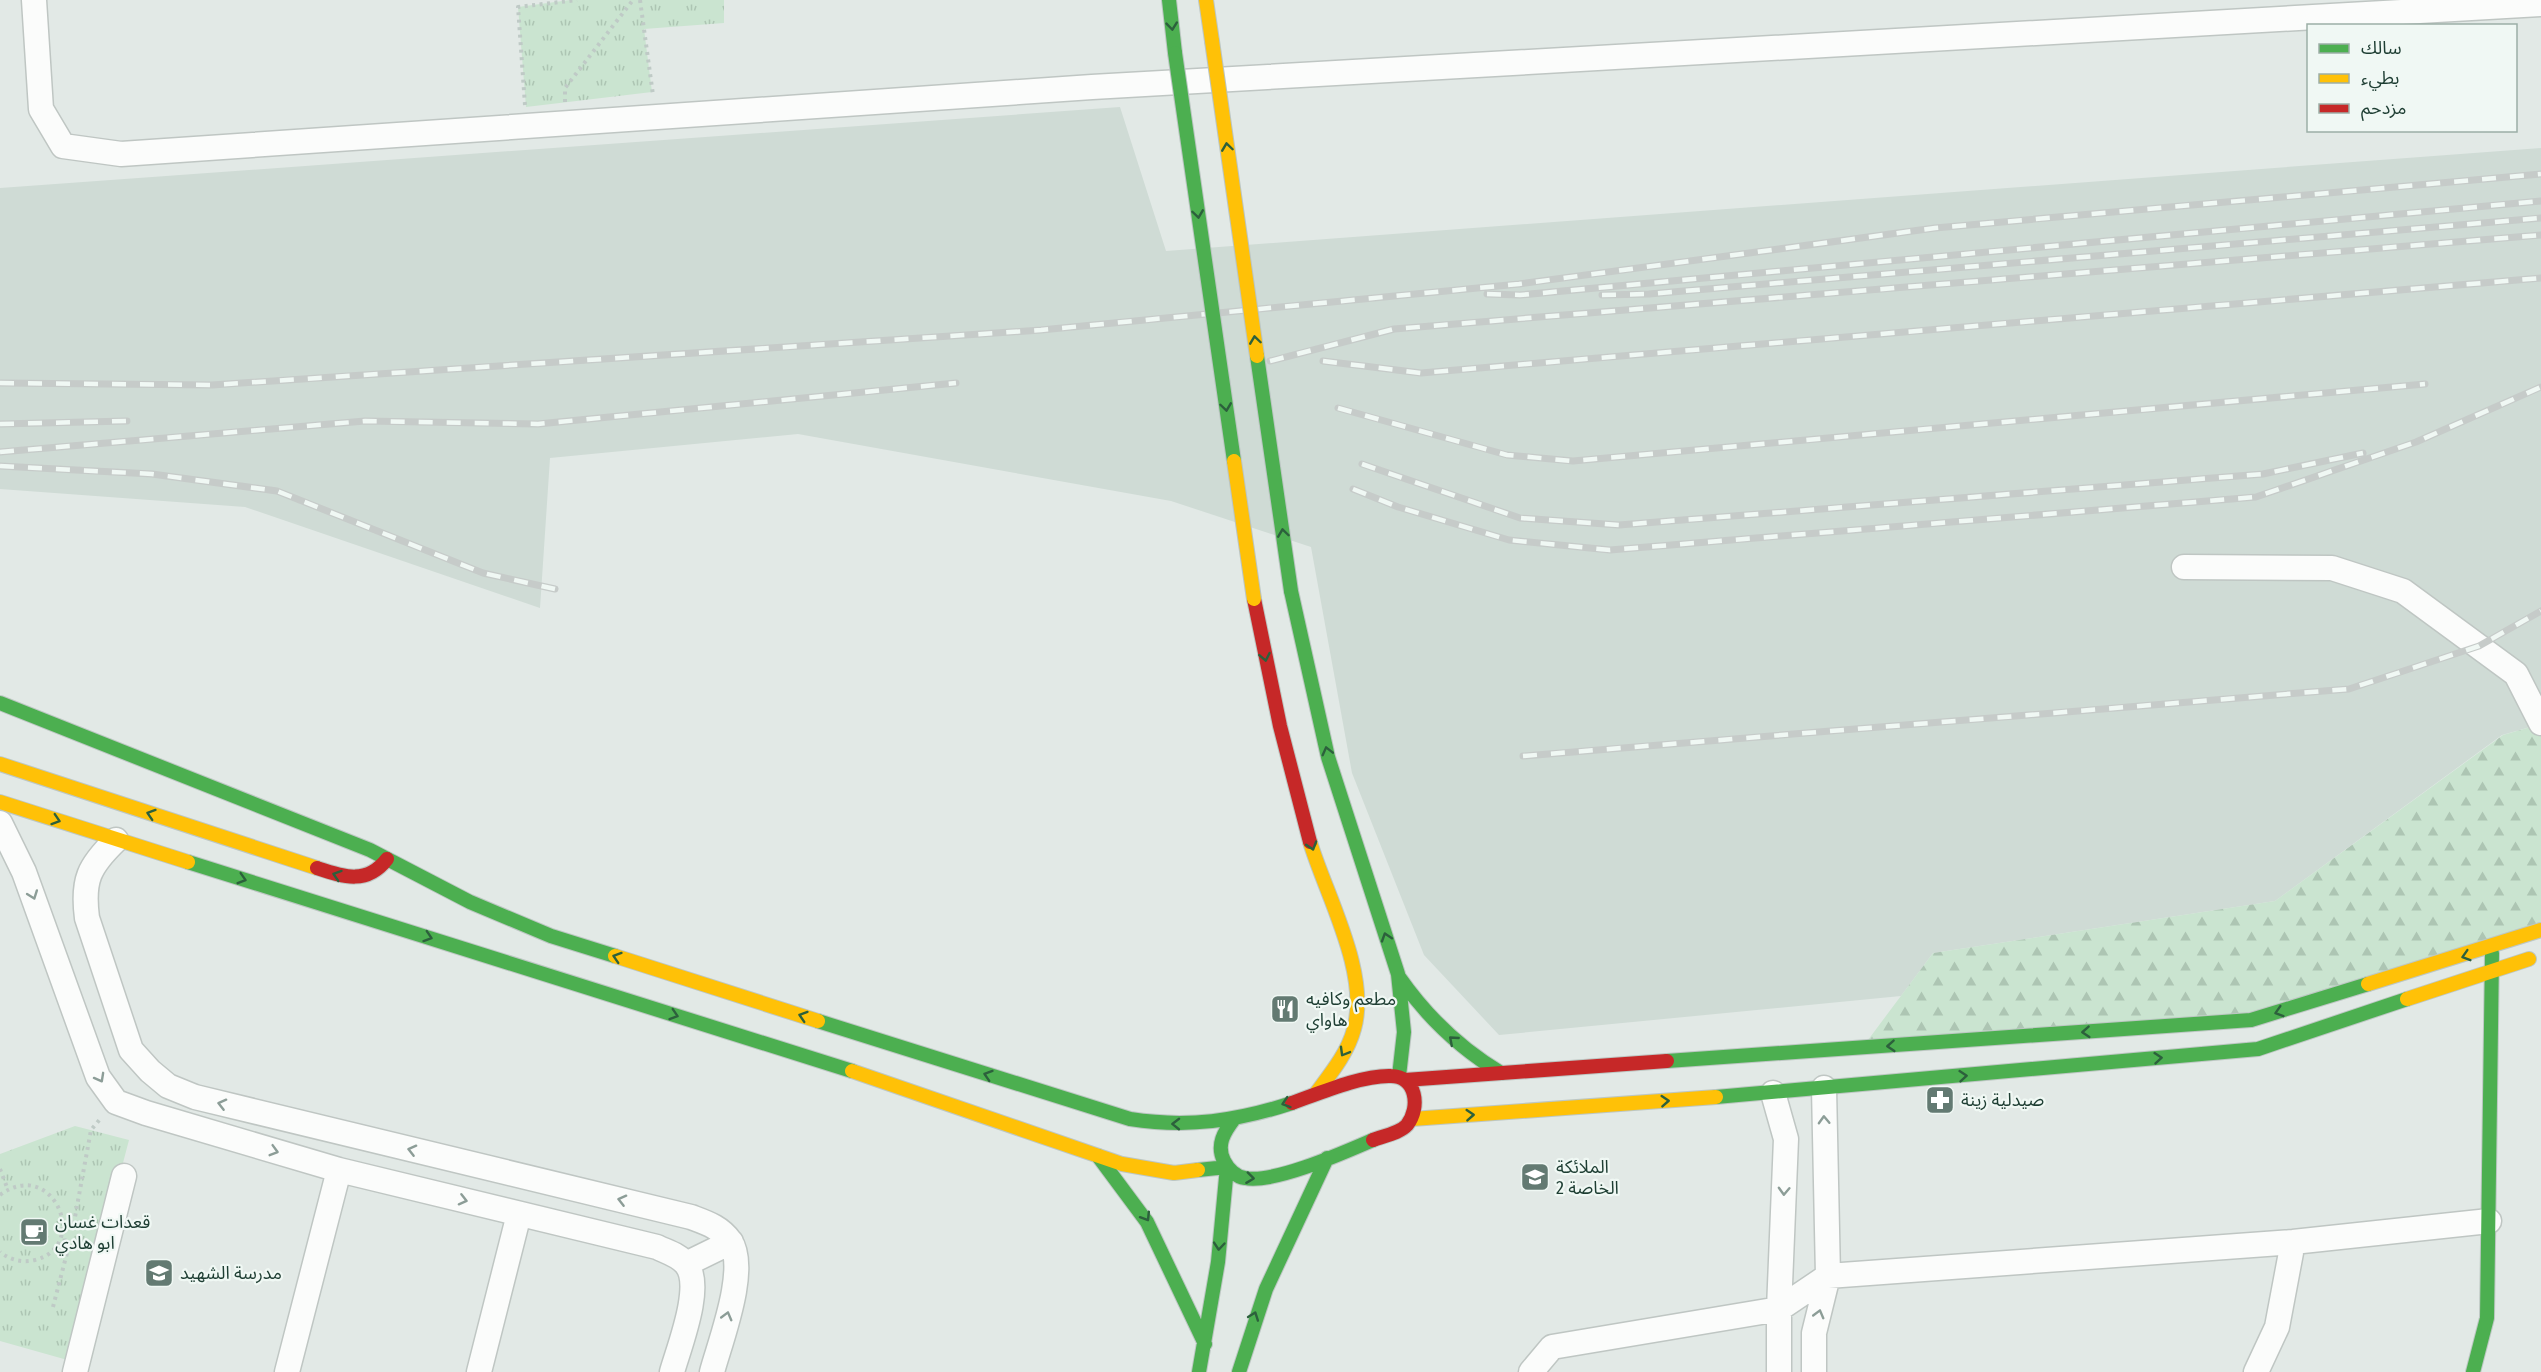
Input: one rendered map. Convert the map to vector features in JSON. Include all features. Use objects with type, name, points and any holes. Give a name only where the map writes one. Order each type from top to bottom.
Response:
[{"type":"main road","points":[[1169,0],[1254,599],[1279,728],[1313,851],[1353,971],[1358,1002],[1357,1024],[1348,1046],[1317,1092]]},
{"type":"main road","points":[[1206,0],[1291,591],[1328,757],[1398,974],[1404,1032],[1402,1078],[1414,1091],[1416,1105],[1412,1119],[1405,1127],[1327,1158],[1261,1179],[1248,1179],[1236,1175],[1227,1167],[1221,1155],[1221,1142],[1225,1129],[1234,1119]]},
{"type":"main road","points":[[0,703],[390,860],[470,902],[551,936],[1115,1116],[1174,1125],[1234,1119],[1317,1092],[1377,1077],[1402,1078],[1501,1073],[2251,1020],[2492,948],[2541,930]]},
{"type":"main road","points":[[0,764],[347,878],[366,877],[390,860]]},
{"type":"main road","points":[[0,802],[116,840],[376,916],[863,1075],[1122,1164],[1156,1172],[1201,1172],[1227,1167]]},
{"type":"main road","points":[[387,882],[390,860]]},
{"type":"main road","points":[[2473,1372],[2487,1318],[2492,948]]},
{"type":"main road","points":[[1412,1119],[1773,1093],[2258,1049],[2541,954]]},
{"type":"main road","points":[[1398,974],[1427,1016],[1444,1033],[1471,1055],[1501,1073]]},
{"type":"main road","points":[[1097,1155],[1138,1204],[1155,1231],[1205,1344]]},
{"type":"main road","points":[[1239,1372],[1251,1324],[1271,1270],[1327,1158]]},
{"type":"main road","points":[[1199,1372],[1218,1262],[1227,1167]]},
{"type":"street","points":[[34,0],[41,109],[63,146],[121,154],[1092,87],[2446,4],[2541,4]]},
{"type":"street","points":[[2184,567],[2332,568],[2403,591],[2516,674],[2541,723]]},
{"type":"street","points":[[0,823],[9,860],[98,1077],[116,1102],[339,1170],[657,1247],[686,1264],[694,1280],[692,1298],[672,1372]]},
{"type":"street","points":[[116,840],[99,856],[88,875],[84,897],[87,918],[131,1050],[150,1071],[168,1086],[195,1097],[691,1217],[716,1226],[731,1242],[736,1260],[735,1288],[712,1372]]},
{"type":"street","points":[[1814,1372],[1814,1333],[1828,1276],[1824,1088]]},
{"type":"street","points":[[1773,1093],[1786,1139],[1779,1309],[1779,1372]]},
{"type":"street","points":[[287,1372],[339,1170]]},
{"type":"street","points":[[75,1372],[124,1176]]},
{"type":"street","points":[[478,1372],[519,1214]]},
{"type":"street","points":[[1531,1372],[1552,1347],[1779,1309],[1828,1276],[2293,1242],[2490,1221]]},
{"type":"street","points":[[686,1264],[731,1242]]},
{"type":"street","points":[[2256,1372],[2277,1327],[2293,1242]]},
{"type":"path","points":[[527,126],[518,7],[578,0]]},
{"type":"path","points":[[565,123],[566,88],[633,0]]},
{"type":"path","points":[[640,0],[656,117]]},
{"type":"path","points":[[0,1252],[13,1260],[26,1262],[39,1259],[50,1252],[58,1242],[63,1230],[75,1217],[90,1130],[116,1102]]},
{"type":"path","points":[[0,1169],[8,1190]]},
{"type":"path","points":[[0,1195],[19,1186],[43,1189],[59,1206],[67,1253],[53,1306]]},
{"type":"shaded area","points":[[1120,107],[1166,251],[2541,148],[2541,724],[2502,735],[2275,901],[1933,953],[1901,996],[1499,1035],[1424,955],[1352,773],[1311,547],[1171,501],[798,434],[550,458],[540,608],[245,507],[0,489],[0,188]]},
{"type":"green space","points":[[570,0],[724,0],[724,23],[644,29],[652,92],[526,107],[518,7]]},
{"type":"green space","points":[[2541,724],[2541,930],[2251,1020],[1862,1048],[1933,953],[2275,901],[2503,735]]},
{"type":"green space","points":[[75,1126],[129,1140],[71,1361],[0,1341],[0,1154]]},
{"type":"railway","points":[[0,383],[212,385],[1041,330],[1519,284],[1935,228],[2541,174]]},
{"type":"railway","points":[[1487,294],[1520,295],[2541,201]]},
{"type":"railway","points":[[1602,295],[1649,294],[2541,218]]},
{"type":"railway","points":[[1270,361],[1394,329],[2541,235]]},
{"type":"railway","points":[[1323,361],[1421,373],[2541,278]]},
{"type":"railway","points":[[0,452],[365,421],[538,424],[956,383]]},
{"type":"railway","points":[[1338,408],[1507,455],[1573,461],[2425,384]]},
{"type":"railway","points":[[1353,489],[1398,507],[1509,540],[1610,550],[2256,497],[2416,442],[2541,387]]},
{"type":"railway","points":[[0,424],[127,421]]},
{"type":"railway","points":[[1362,464],[1520,518],[1619,525],[2263,474],[2363,453]]},
{"type":"railway","points":[[0,466],[152,474],[277,491],[483,573],[555,589]]},
{"type":"railway","points":[[1523,756],[2349,689],[2479,646],[2541,611]]},
{"type":"traffic: fast","points":[[1169,0],[1175,53]]},
{"type":"traffic: fast","points":[[1175,53],[1234,461]]},
{"type":"traffic: fast","points":[[1257,356],[1291,591]]},
{"type":"traffic: fast","points":[[1291,591],[1328,757],[1398,974],[1404,1032],[1399,1076]]},
{"type":"traffic: fast","points":[[0,703],[370,850],[470,902],[551,936],[615,956]]},
{"type":"traffic: fast","points":[[188,862],[852,1071]]},
{"type":"traffic: fast","points":[[2473,1372],[2487,1318],[2492,953]]},
{"type":"traffic: fast","points":[[1399,977],[1445,1031],[1471,1053],[1501,1073]]},
{"type":"traffic: fast","points":[[1667,1061],[2251,1020],[2368,984]]},
{"type":"traffic: fast","points":[[1716,1097],[2258,1049],[2407,999]]},
{"type":"traffic: fast","points":[[818,1021],[1130,1119],[1192,1123],[1232,1118],[1292,1103]]},
{"type":"traffic: fast","points":[[1234,1119],[1222,1139],[1221,1150],[1230,1170],[1245,1178],[1258,1179],[1291,1172],[1373,1140]]},
{"type":"traffic: fast","points":[[1098,1156],[1147,1222],[1205,1344]]},
{"type":"traffic: fast","points":[[1239,1372],[1266,1289],[1327,1158]]},
{"type":"traffic: fast","points":[[1198,1170],[1227,1167],[1218,1262],[1199,1372]]},
{"type":"traffic: slow","points":[[1206,0],[1212,41]]},
{"type":"traffic: slow","points":[[1212,41],[1257,356]]},
{"type":"traffic: slow","points":[[1234,461],[1254,599]]},
{"type":"traffic: slow","points":[[0,764],[317,868]]},
{"type":"traffic: slow","points":[[0,802],[188,862]]},
{"type":"traffic: slow","points":[[1310,842],[1344,934],[1356,984],[1357,1007],[1354,1029],[1348,1046],[1317,1092]]},
{"type":"traffic: slow","points":[[2368,984],[2541,930]]},
{"type":"traffic: slow","points":[[615,956],[818,1021]]},
{"type":"traffic: slow","points":[[2407,999],[2529,959]]},
{"type":"traffic: slow","points":[[852,1071],[1122,1164],[1174,1173],[1198,1170]]},
{"type":"traffic: slow","points":[[1412,1119],[1716,1097]]},
{"type":"traffic: jam","points":[[1254,599],[1280,726],[1310,842]]},
{"type":"traffic: jam","points":[[317,868],[346,876],[363,876],[371,873],[387,859]]},
{"type":"traffic: jam","points":[[1405,1080],[1667,1061]]},
{"type":"traffic: jam","points":[[1292,1103],[1354,1081],[1380,1076],[1399,1077],[1406,1081],[1414,1094],[1415,1102],[1411,1118],[1400,1130],[1373,1140]]},
{"type":"place","name":"مطعم وكافيه هاواي","points":[[1285,1009]]},
{"type":"place","name":"صيدلية زينة","points":[[1940,1100]]},
{"type":"place","name":"الملائكة الخاصة 2","points":[[1535,1177]]},
{"type":"place","name":"قعدات غسان ابو هادي","points":[[34,1232]]},
{"type":"place","name":"مدرسة الشهيد","points":[[159,1273]]}]
